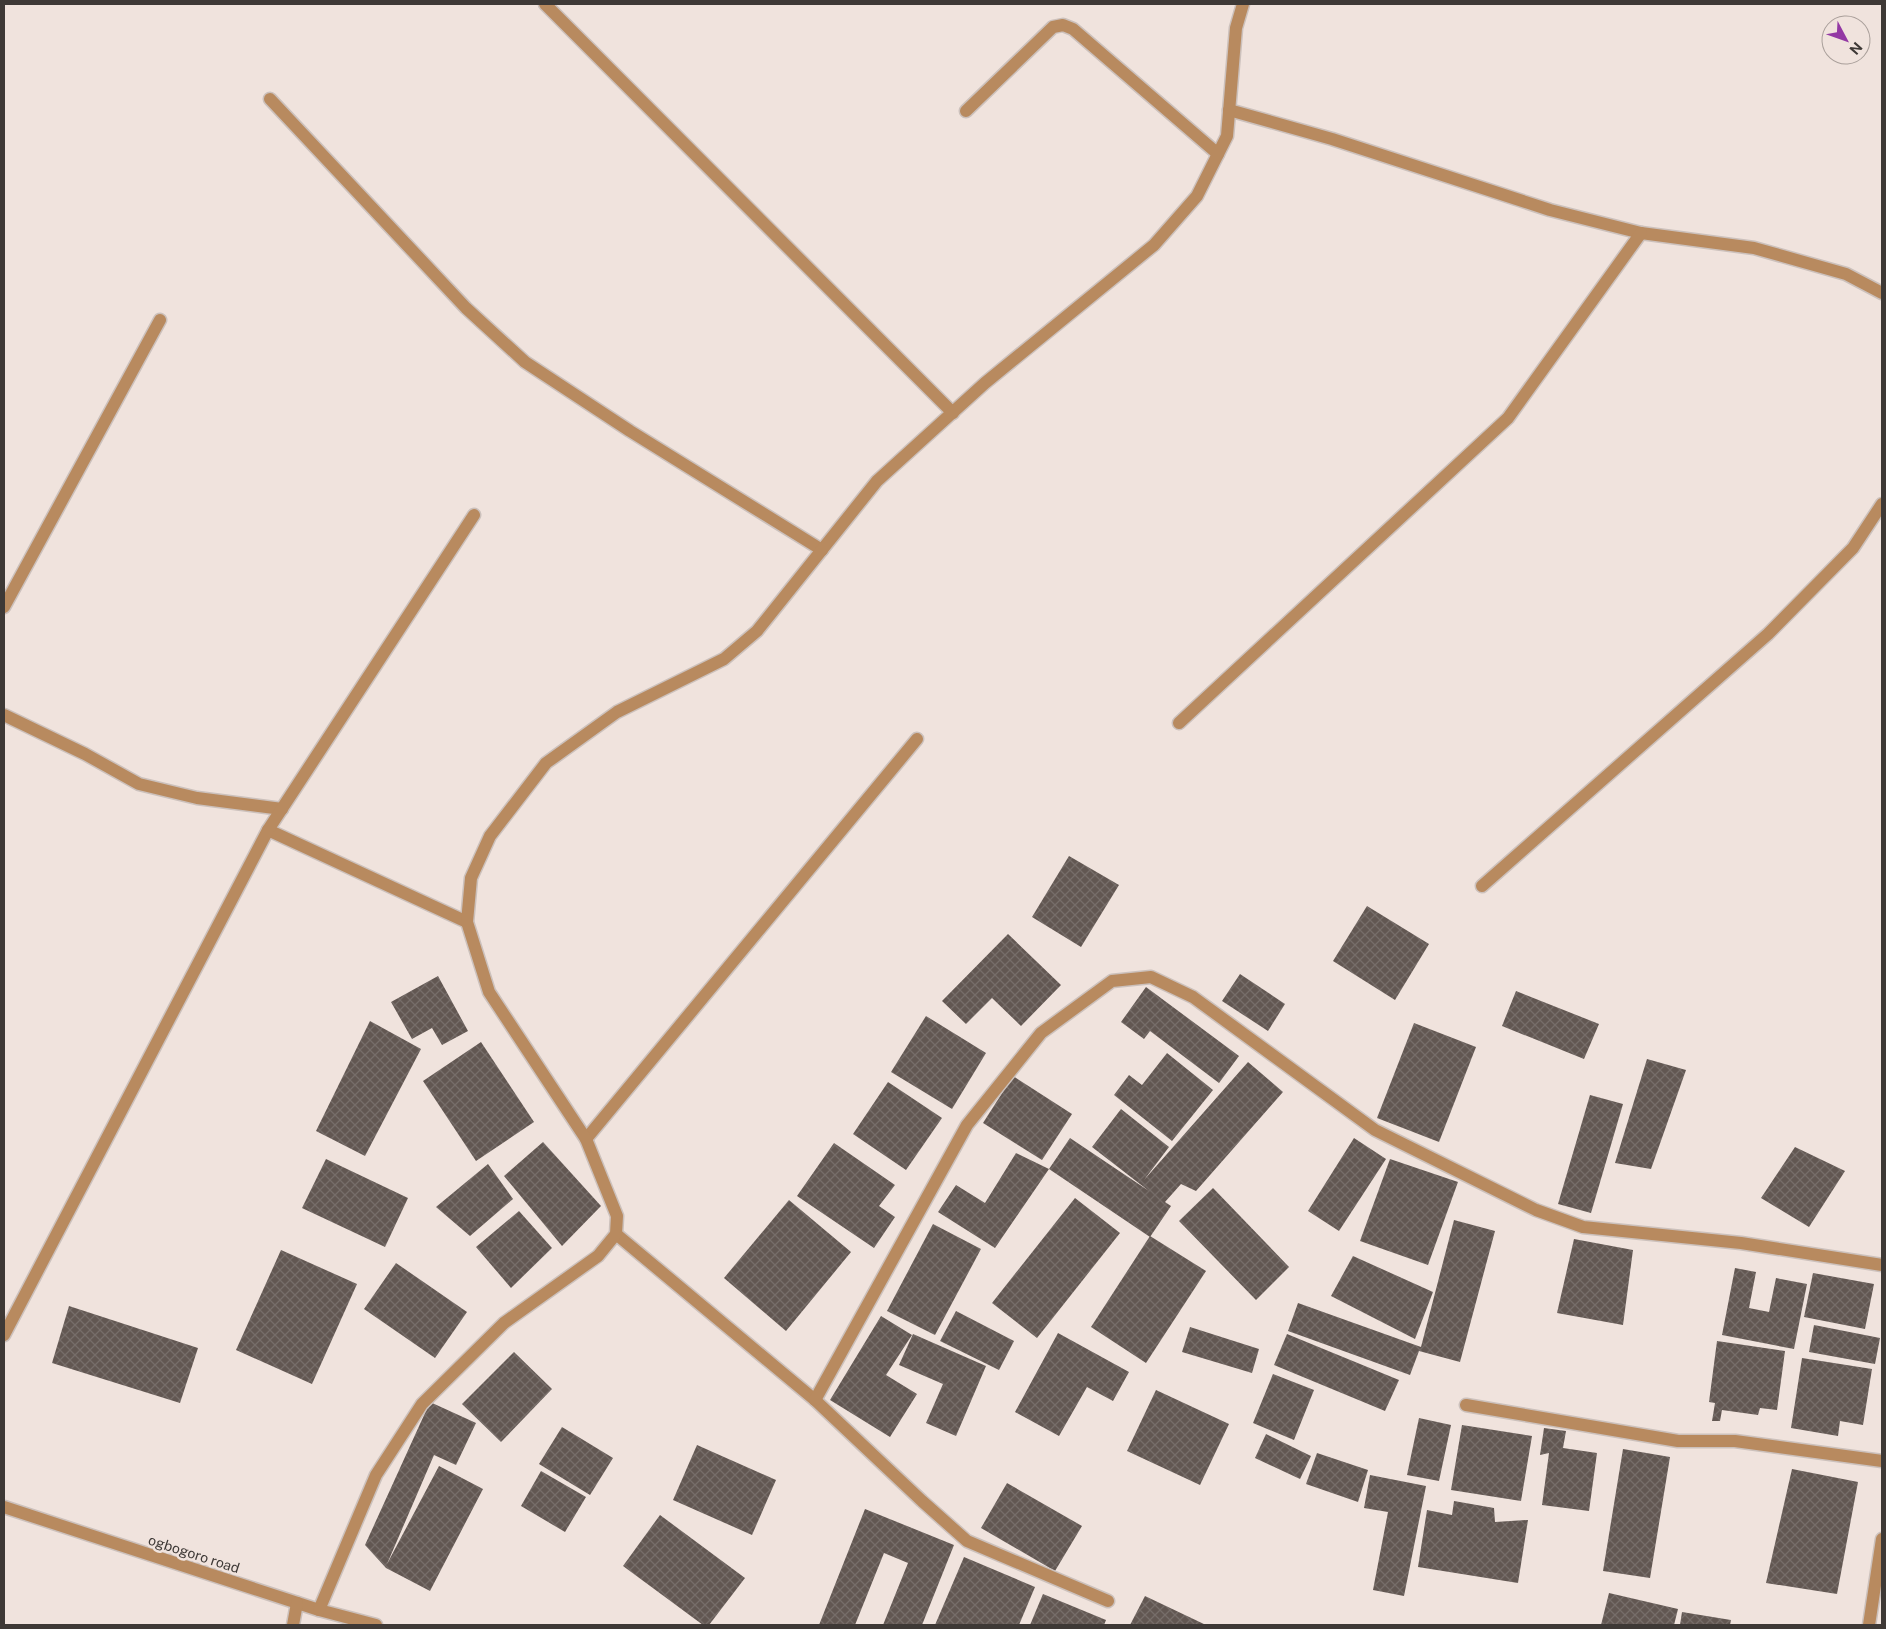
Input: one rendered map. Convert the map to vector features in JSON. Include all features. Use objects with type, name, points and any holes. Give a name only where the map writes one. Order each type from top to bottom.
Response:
[{"type":"street","points":[[545,4],[953,412]]},
{"type":"street","points":[[318,1610],[376,1475],[422,1404],[504,1323],[598,1256],[616,1234],[617,1216],[586,1138],[489,992],[467,922],[471,878],[490,836],[546,763],[617,712],[724,659],[757,631],[876,481],[985,383],[1154,245],[1197,196],[1227,136],[1236,28],[1243,4]]},
{"type":"street","points":[[966,111],[1053,27],[1063,25],[1073,29],[1218,154]]},
{"type":"street","points":[[270,99],[466,308],[525,362],[630,431],[822,550]]},
{"type":"street","points":[[1230,110],[1332,139],[1550,210],[1641,233],[1754,248],[1846,274],[1882,293]]},
{"type":"street","points":[[1179,723],[1508,418],[1641,233]]},
{"type":"street","points":[[4,608],[160,320]]},
{"type":"street","points":[[1482,886],[1768,634],[1853,548],[1882,504]]},
{"type":"street","points":[[4,1335],[268,830],[474,514]]},
{"type":"street","points":[[4,715],[85,754],[139,784],[197,798],[282,809]]},
{"type":"street","points":[[586,1138],[917,739]]},
{"type":"street","points":[[268,830],[467,922]]},
{"type":"street","points":[[815,1400],[967,1125],[1041,1033],[1112,981],[1151,977],[1193,997],[1375,1130],[1536,1210],[1583,1227],[1742,1243],[1882,1265]]},
{"type":"street","points":[[616,1234],[815,1400],[922,1501],[968,1541],[1108,1602]]},
{"type":"street","points":[[1466,1405],[1678,1441],[1735,1441],[1882,1461]]},
{"type":"street","name":"ogbogoro road","points":[[4,1507],[318,1610],[376,1625]]},
{"type":"street","points":[[1869,1625],[1882,1539]]},
{"type":"street","points":[[292,1625],[297,1603]]},
{"type":"building","points":[[1069,856],[1119,885],[1081,947],[1032,917]]},
{"type":"building","points":[[1367,906],[1429,944],[1395,1000],[1333,961]]},
{"type":"building","points":[[1008,934],[1061,985],[1021,1026],[992,998],[966,1024],[942,1001]]},
{"type":"building","points":[[1240,974],[1285,1004],[1268,1031],[1222,1001]]},
{"type":"building","points":[[438,976],[468,1031],[442,1045],[432,1028],[412,1039],[391,1002]]},
{"type":"building","points":[[1146,987],[1239,1056],[1219,1083],[1150,1031],[1144,1039],[1121,1022]]},
{"type":"building","points":[[1516,991],[1599,1024],[1584,1059],[1502,1026]]},
{"type":"building","points":[[926,1016],[986,1053],[952,1109],[891,1072]]},
{"type":"building","points":[[370,1021],[421,1049],[365,1156],[316,1131]]},
{"type":"building","points":[[1414,1023],[1476,1047],[1439,1142],[1377,1118]]},
{"type":"building","points":[[481,1042],[534,1122],[476,1161],[423,1081]]},
{"type":"building","points":[[1167,1053],[1213,1090],[1172,1141],[1114,1095],[1129,1075],[1142,1085]]},
{"type":"building","points":[[1647,1059],[1686,1070],[1651,1169],[1615,1163]]},
{"type":"building","points":[[1248,1062],[1283,1092],[1196,1191],[1181,1184],[1165,1202],[1171,1206],[1150,1237],[1049,1169],[1070,1138],[1149,1191],[1092,1147],[1121,1109],[1169,1147],[1144,1180]]},
{"type":"building","points":[[1013,1076],[1072,1114],[1042,1160],[983,1123]]},
{"type":"building","points":[[888,1082],[942,1118],[906,1170],[853,1134]]},
{"type":"building","points":[[1590,1095],[1623,1104],[1591,1213],[1558,1204]]},
{"type":"building","points":[[1354,1138],[1386,1159],[1339,1231],[1308,1211]]},
{"type":"building","points":[[543,1142],[601,1206],[562,1246],[504,1176]]},
{"type":"building","points":[[834,1143],[895,1185],[879,1206],[895,1217],[874,1248],[797,1196]]},
{"type":"building","points":[[1795,1147],[1845,1171],[1809,1227],[1761,1198]]},
{"type":"building","points":[[1016,1153],[1049,1169],[995,1248],[938,1212],[956,1185],[985,1203]]},
{"type":"building","points":[[326,1159],[408,1198],[385,1247],[302,1208]]},
{"type":"building","points":[[1390,1159],[1458,1182],[1428,1265],[1360,1241]]},
{"type":"building","points":[[488,1164],[513,1199],[470,1236],[436,1207]]},
{"type":"building","points":[[1213,1188],[1289,1267],[1256,1300],[1179,1221]]},
{"type":"building","points":[[1075,1198],[1120,1233],[1037,1338],[992,1303]]},
{"type":"building","points":[[789,1200],[851,1252],[786,1331],[724,1278]]},
{"type":"building","points":[[519,1211],[552,1248],[511,1288],[476,1247]]},
{"type":"building","points":[[1454,1220],[1495,1231],[1460,1362],[1419,1351],[1410,1375],[1288,1331],[1298,1303],[1421,1347]]},
{"type":"building","points":[[933,1224],[981,1249],[935,1335],[887,1311]]},
{"type":"building","points":[[1150,1236],[1206,1271],[1146,1363],[1091,1327]]},
{"type":"building","points":[[1574,1239],[1633,1250],[1623,1325],[1557,1313]]},
{"type":"building","points":[[281,1250],[357,1284],[312,1384],[236,1350]]},
{"type":"building","points":[[1353,1256],[1433,1292],[1415,1339],[1331,1296]]},
{"type":"building","points":[[396,1263],[467,1312],[435,1358],[364,1309]]},
{"type":"building","points":[[1735,1268],[1756,1272],[1749,1308],[1769,1312],[1776,1278],[1807,1284],[1794,1349],[1722,1335]]},
{"type":"building","points":[[1813,1273],[1874,1284],[1865,1329],[1804,1317]]},
{"type":"building","points":[[69,1306],[198,1348],[180,1403],[52,1363]]},
{"type":"building","points":[[956,1311],[1014,1341],[999,1370],[940,1341]]},
{"type":"building","points":[[881,1316],[912,1335],[886,1375],[917,1394],[890,1437],[830,1400]]},
{"type":"building","points":[[1814,1325],[1880,1338],[1875,1364],[1809,1352]]},
{"type":"building","points":[[1190,1327],[1259,1349],[1252,1373],[1182,1352]]},
{"type":"building","points":[[1058,1333],[1129,1372],[1113,1401],[1087,1387],[1059,1436],[1015,1412]]},
{"type":"building","points":[[913,1334],[986,1366],[956,1436],[926,1423],[943,1384],[899,1365]]},
{"type":"building","points":[[1287,1334],[1399,1380],[1385,1411],[1274,1365]]},
{"type":"building","points":[[1717,1341],[1785,1351],[1777,1410],[1760,1408],[1758,1415],[1722,1410],[1720,1421],[1712,1421],[1715,1403],[1709,1402]]},
{"type":"building","points":[[514,1352],[552,1389],[501,1442],[462,1404]]},
{"type":"building","points":[[1802,1358],[1872,1369],[1863,1425],[1840,1421],[1838,1436],[1791,1428]]},
{"type":"building","points":[[1273,1374],[1314,1390],[1294,1440],[1253,1423]]},
{"type":"building","points":[[1156,1390],[1229,1424],[1200,1485],[1127,1451]]},
{"type":"building","points":[[430,1402],[476,1423],[456,1465],[434,1455],[387,1564],[439,1466],[483,1489],[430,1591],[386,1568],[365,1545]]},
{"type":"building","points":[[1419,1418],[1451,1425],[1439,1481],[1407,1475]]},
{"type":"building","points":[[1462,1425],[1532,1436],[1521,1501],[1451,1490]]},
{"type":"building","points":[[562,1427],[613,1458],[590,1495],[539,1464]]},
{"type":"building","points":[[1544,1428],[1566,1431],[1563,1448],[1597,1453],[1589,1511],[1542,1505],[1549,1453],[1540,1455]]},
{"type":"building","points":[[1266,1434],[1311,1456],[1300,1479],[1255,1458]]},
{"type":"building","points":[[697,1445],[776,1480],[752,1535],[673,1500]]},
{"type":"building","points":[[1623,1449],[1670,1457],[1650,1578],[1603,1571]]},
{"type":"building","points":[[1317,1453],[1368,1470],[1358,1502],[1306,1484]]},
{"type":"building","points":[[1792,1469],[1858,1482],[1837,1594],[1766,1583]]},
{"type":"building","points":[[541,1471],[586,1497],[565,1532],[521,1506]]},
{"type":"building","points":[[1370,1475],[1426,1486],[1404,1596],[1373,1590],[1388,1512],[1364,1508]]},
{"type":"building","points":[[1007,1483],[1082,1526],[1055,1571],[981,1528]]},
{"type":"building","points":[[1454,1501],[1494,1508],[1495,1522],[1528,1520],[1518,1583],[1418,1567],[1427,1510],[1452,1515]]},
{"type":"building","points":[[865,1509],[954,1545],[922,1625],[883,1625],[908,1563],[884,1553],[855,1625],[819,1625]]},
{"type":"building","points":[[660,1515],[745,1578],[709,1625],[703,1625],[623,1566]]},
{"type":"building","points":[[964,1557],[1035,1587],[1019,1625],[935,1625]]},
{"type":"building","points":[[1609,1593],[1678,1609],[1674,1625],[1601,1625]]},
{"type":"building","points":[[1043,1594],[1106,1620],[1104,1625],[1030,1625]]},
{"type":"building","points":[[1145,1596],[1206,1625],[1130,1625]]},
{"type":"building","points":[[1682,1612],[1731,1620],[1730,1625],[1680,1625]]}]
